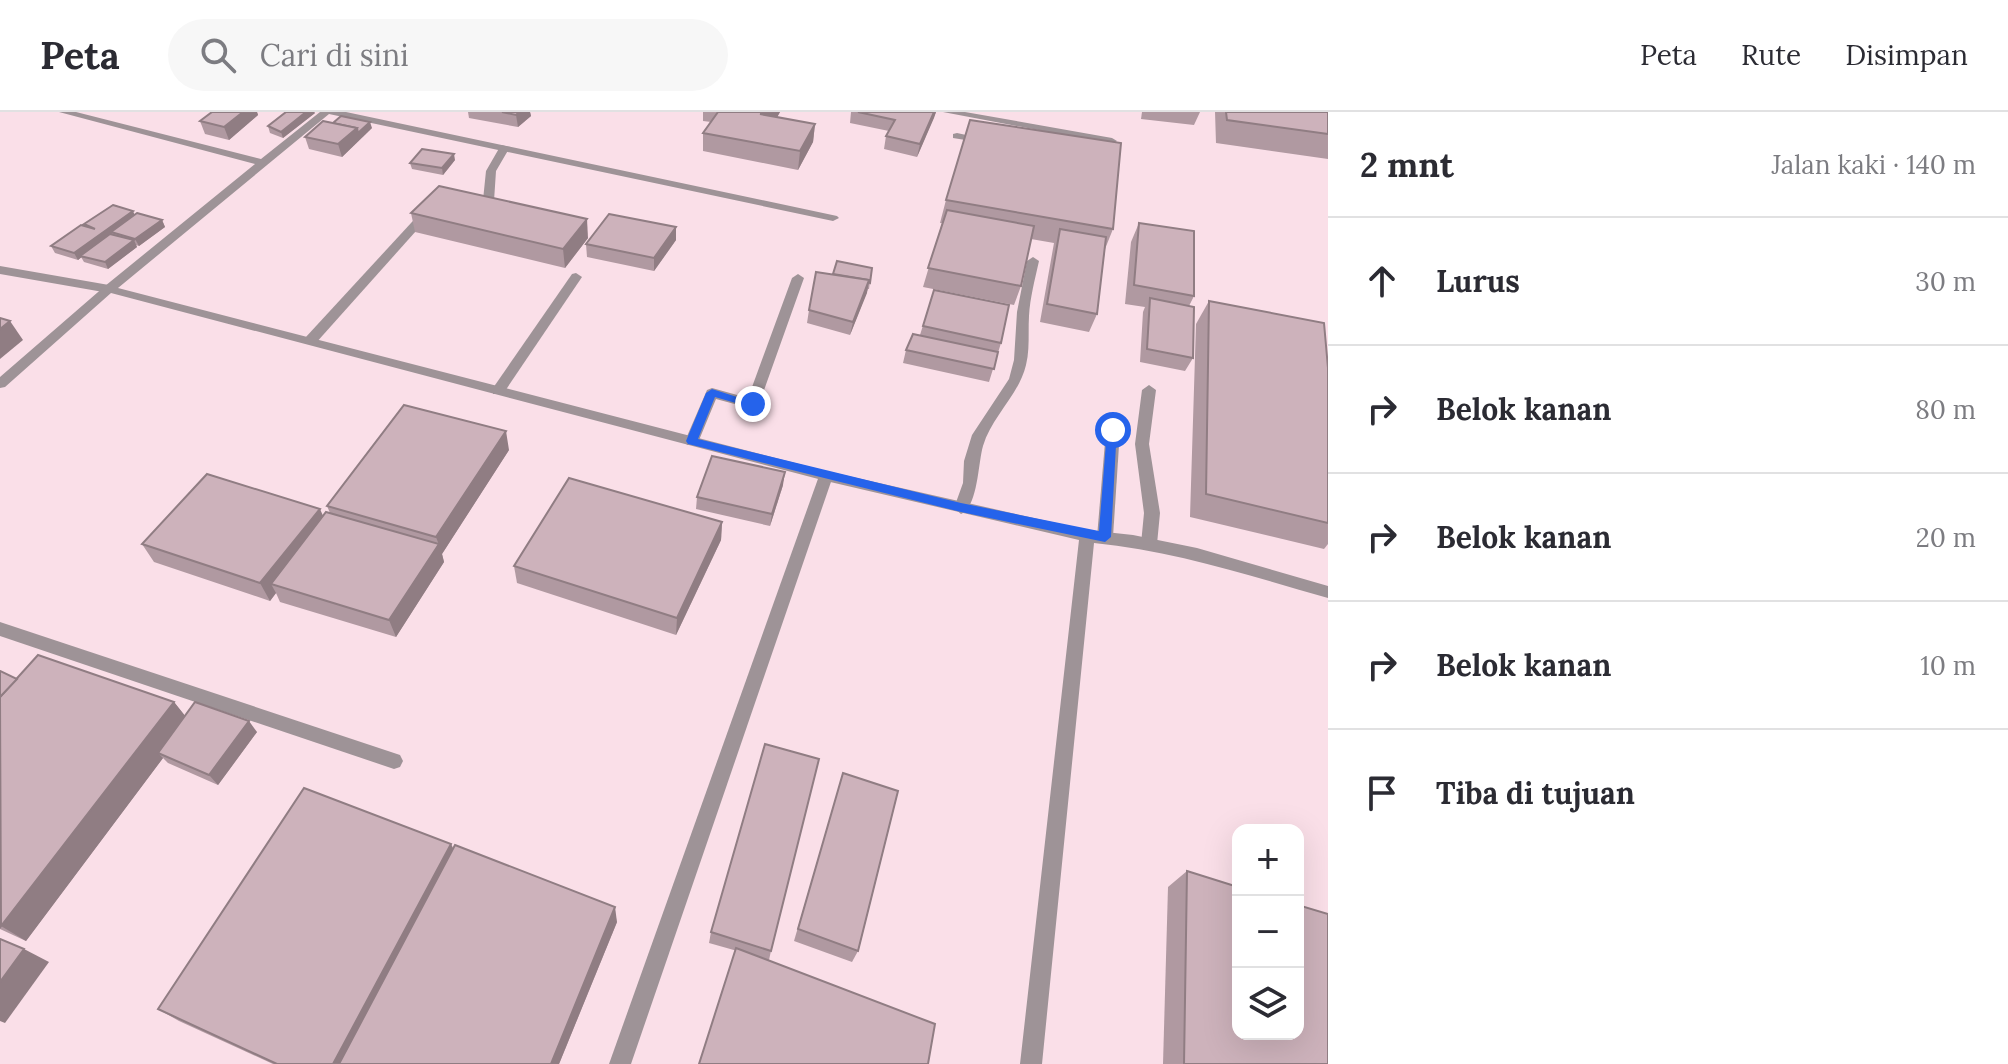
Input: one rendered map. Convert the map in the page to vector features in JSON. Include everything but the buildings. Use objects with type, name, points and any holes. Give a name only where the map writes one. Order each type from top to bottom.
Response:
[{"type":"street","points":[[64,112],[263,163]]},
{"type":"street","points":[[0,384],[109,289],[329,112],[833,218]]},
{"type":"street","points":[[956,113],[1012,128],[1112,141]]},
{"type":"street","points":[[957,136],[996,142]]},
{"type":"street","points":[[479,208],[488,201],[493,165],[505,147]]},
{"type":"street","points":[[310,341],[433,206]]},
{"type":"street","points":[[961,508],[970,483],[971,461],[979,435],[1016,379],[1033,261]]},
{"type":"street","points":[[0,270],[109,289],[826,476],[961,508],[1149,544],[1328,592]]},
{"type":"street","points":[[498,391],[576,277]]},
{"type":"street","points":[[692,441],[712,393],[753,404],[798,278]]},
{"type":"street","points":[[1149,390],[1142,444],[1152,513],[1149,544]]},
{"type":"street","points":[[1031,1064],[1096,536],[1113,430]]},
{"type":"street","points":[[620,1064],[826,476]]},
{"type":"street","points":[[0,629],[394,761]]},
{"type":"route","points":[[753,404],[712,393],[692,441],[826,476],[1087,536],[1105,537],[1113,430]]}]
